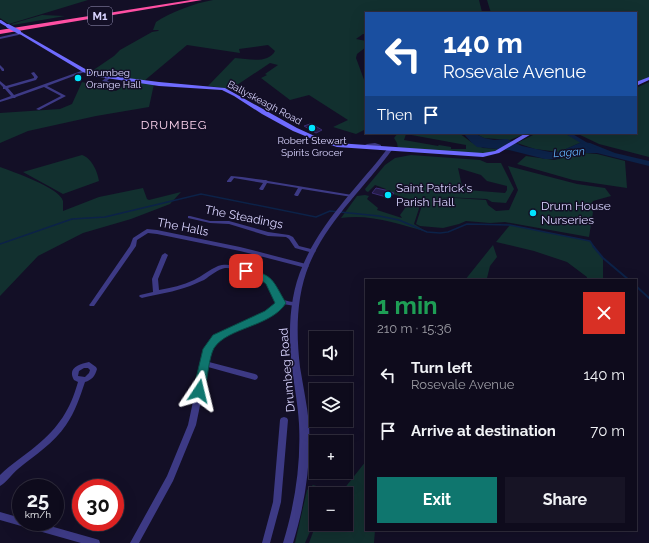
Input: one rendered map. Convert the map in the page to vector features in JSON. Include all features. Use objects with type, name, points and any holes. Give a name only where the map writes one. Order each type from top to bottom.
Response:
[{"type":"highway","name":"M1","points":[[0,31],[190,0]]},
{"type":"highway","name":"M1","points":[[0,31],[200,0]]},
{"type":"main road","name":"Ballyskeagh Road","points":[[0,21],[85,71],[109,77],[167,85],[223,89],[230,91],[255,108],[320,140],[338,145],[475,155],[497,152],[515,140],[528,134]]},
{"type":"main road","points":[[637,84],[649,78]]},
{"type":"street","points":[[0,38],[21,33]]},
{"type":"street","points":[[0,66],[3,70]]},
{"type":"street","points":[[0,101],[85,71]]},
{"type":"street","points":[[4,88],[35,79],[36,77],[33,74]]},
{"type":"street","points":[[106,88],[113,83],[104,81],[109,77]]},
{"type":"street","points":[[0,82],[14,97]]},
{"type":"street","points":[[38,108],[64,96],[45,86]]},
{"type":"street","points":[[367,145],[377,144],[380,146],[380,149]]},
{"type":"street","name":"Drumbeg Road","points":[[288,543],[300,503],[305,462],[303,406],[294,346],[295,304],[306,266],[323,232],[390,149]]},
{"type":"street","points":[[229,181],[233,177],[266,181],[352,196]]},
{"type":"street","points":[[261,188],[266,181]]},
{"type":"street","points":[[296,195],[302,187]]},
{"type":"street","name":"The Steadings","points":[[190,217],[210,222],[230,223],[268,234],[287,236],[291,238],[297,247],[312,252]]},
{"type":"street","name":"The Halls","points":[[92,305],[133,246],[135,239],[147,231],[240,249],[306,266]]},
{"type":"street","points":[[156,293],[155,279],[165,256]]},
{"type":"street","points":[[142,296],[191,284],[223,266],[236,268],[264,278],[274,287],[278,300],[282,303],[295,304]]},
{"type":"street","points":[[134,543],[170,478],[192,424],[208,349],[216,338],[269,314],[282,303]]},
{"type":"street","points":[[204,363],[255,376]]},
{"type":"street","points":[[0,482],[12,469],[51,438],[67,420],[73,408],[82,380]]},
{"type":"street","points":[[266,543],[277,502],[284,420]]},
{"type":"street","points":[[0,516],[12,519]]},
{"type":"street","points":[[54,531],[96,543]]},
{"type":"green space","points":[[0,0],[88,0],[9,24],[0,18]]},
{"type":"green space","points":[[213,0],[479,0],[482,12],[365,12],[365,34],[356,39],[365,41],[365,48],[357,54],[356,58],[365,82],[365,130],[356,134],[333,127],[348,120],[309,95],[290,100],[261,78],[267,75],[265,74],[278,65],[270,63],[231,89],[208,86],[235,58],[258,60],[268,58],[275,51],[268,45],[239,49],[240,53],[187,45],[144,81],[101,74],[92,71],[120,50],[152,32],[158,31],[159,30],[153,30],[156,22],[162,18],[183,8]]},
{"type":"green space","points":[[487,0],[649,0],[649,77],[637,83],[637,12],[491,12]]},
{"type":"green space","points":[[42,15],[65,16],[13,25],[11,24]]},
{"type":"green space","points":[[129,81],[154,84],[149,107],[96,116],[28,131],[0,143],[0,113],[60,109],[72,104],[82,82],[94,85],[93,88],[116,91]]},
{"type":"green space","points":[[649,82],[649,157],[599,144],[578,134],[637,134],[637,88]]},
{"type":"green space","points":[[397,134],[406,134],[460,134],[471,142],[483,148],[500,149],[488,154],[398,149],[394,138]],"holes":[[[406,134],[466,145],[466,149],[451,149],[451,147],[404,140]]]},
{"type":"green space","points":[[476,134],[525,134],[510,140],[484,138]]},
{"type":"green space","points":[[535,134],[566,134],[582,142],[559,152],[535,149],[517,143]]},
{"type":"green space","points":[[584,153],[597,154],[625,161],[627,188],[573,180],[517,164],[526,156],[554,160]]},
{"type":"green space","points":[[82,155],[92,162],[99,181],[63,194],[23,172]]},
{"type":"green space","points":[[411,155],[480,160],[487,163],[501,163],[514,189],[506,203],[492,202],[487,199],[423,196],[414,224],[427,232],[395,223],[363,217],[341,218],[357,196],[365,195],[369,196],[367,199],[378,208],[377,210],[402,218],[400,215],[411,200],[393,194],[394,193],[375,185],[368,192],[365,189],[385,165],[395,158]],"holes":[[[458,168],[481,175],[487,181],[507,186],[507,190],[505,193],[467,190],[462,186]]]},
{"type":"green space","points":[[508,166],[577,184],[605,188],[611,196],[593,201],[591,204],[593,212],[589,237],[505,222],[490,223],[466,221],[443,228],[420,226],[416,224],[425,196],[486,200],[488,205],[496,211],[509,210],[518,190]]},
{"type":"green space","points":[[0,167],[25,176],[53,190],[63,201],[63,211],[99,197],[143,188],[147,199],[149,200],[181,192],[170,204],[131,219],[83,233],[38,256],[0,296]]},
{"type":"green space","points":[[510,225],[590,241],[603,258],[603,279],[587,279],[587,277],[567,262],[534,251],[496,242]]},
{"type":"green space","points":[[493,245],[497,257],[490,266],[487,278],[466,279]]},
{"type":"green space","points":[[365,462],[365,531],[375,531],[374,543],[309,543],[313,531],[353,531],[353,487],[346,487]]},
{"type":"green space","points":[[309,488],[309,531],[310,531],[305,543],[295,543],[307,490]]},
{"type":"water","name":"Lagan","points":[[464,134],[476,134],[484,138],[494,140],[507,139],[522,146],[550,152],[559,152],[582,142],[590,143],[615,153],[649,161],[649,166],[597,153],[584,153],[554,159],[545,159],[509,150],[477,147]]},
{"type":"building","name":"Robert Stewart Spirits Grocer","points":[[310,124],[322,130],[316,133],[304,126]]},
{"type":"building","name":"Saint Patrick's Parish Hall","points":[[376,188],[394,193],[390,198],[372,193]]},
{"type":"waterway","name":"Lagan","points":[[569,134],[593,148]]},
{"type":"waterway","points":[[0,244],[72,219],[105,217],[201,194],[316,217],[330,211],[379,216],[399,220],[427,232],[448,232],[467,224],[510,225],[590,241],[594,247]]},
{"type":"waterway","points":[[593,246],[603,258],[628,279]]},
{"type":"waterway","points":[[637,287],[649,298]]},
{"type":"place","name":"Drumbeg Orange Hall","points":[[78,78]]},
{"type":"place","name":"Robert Stewart Spirits Grocer","points":[[312,128]]},
{"type":"place","name":"Saint Patrick's Parish Hall","points":[[388,195]]},
{"type":"place","name":"Drum House Nurseries","points":[[533,213]]},
{"type":"district","name":"DRUMBEG","points":[[174,125]]},
{"type":"route","points":[[199,391],[208,349],[216,338],[269,314],[282,303],[278,300],[274,287],[270,282],[257,274],[246,271]]}]
